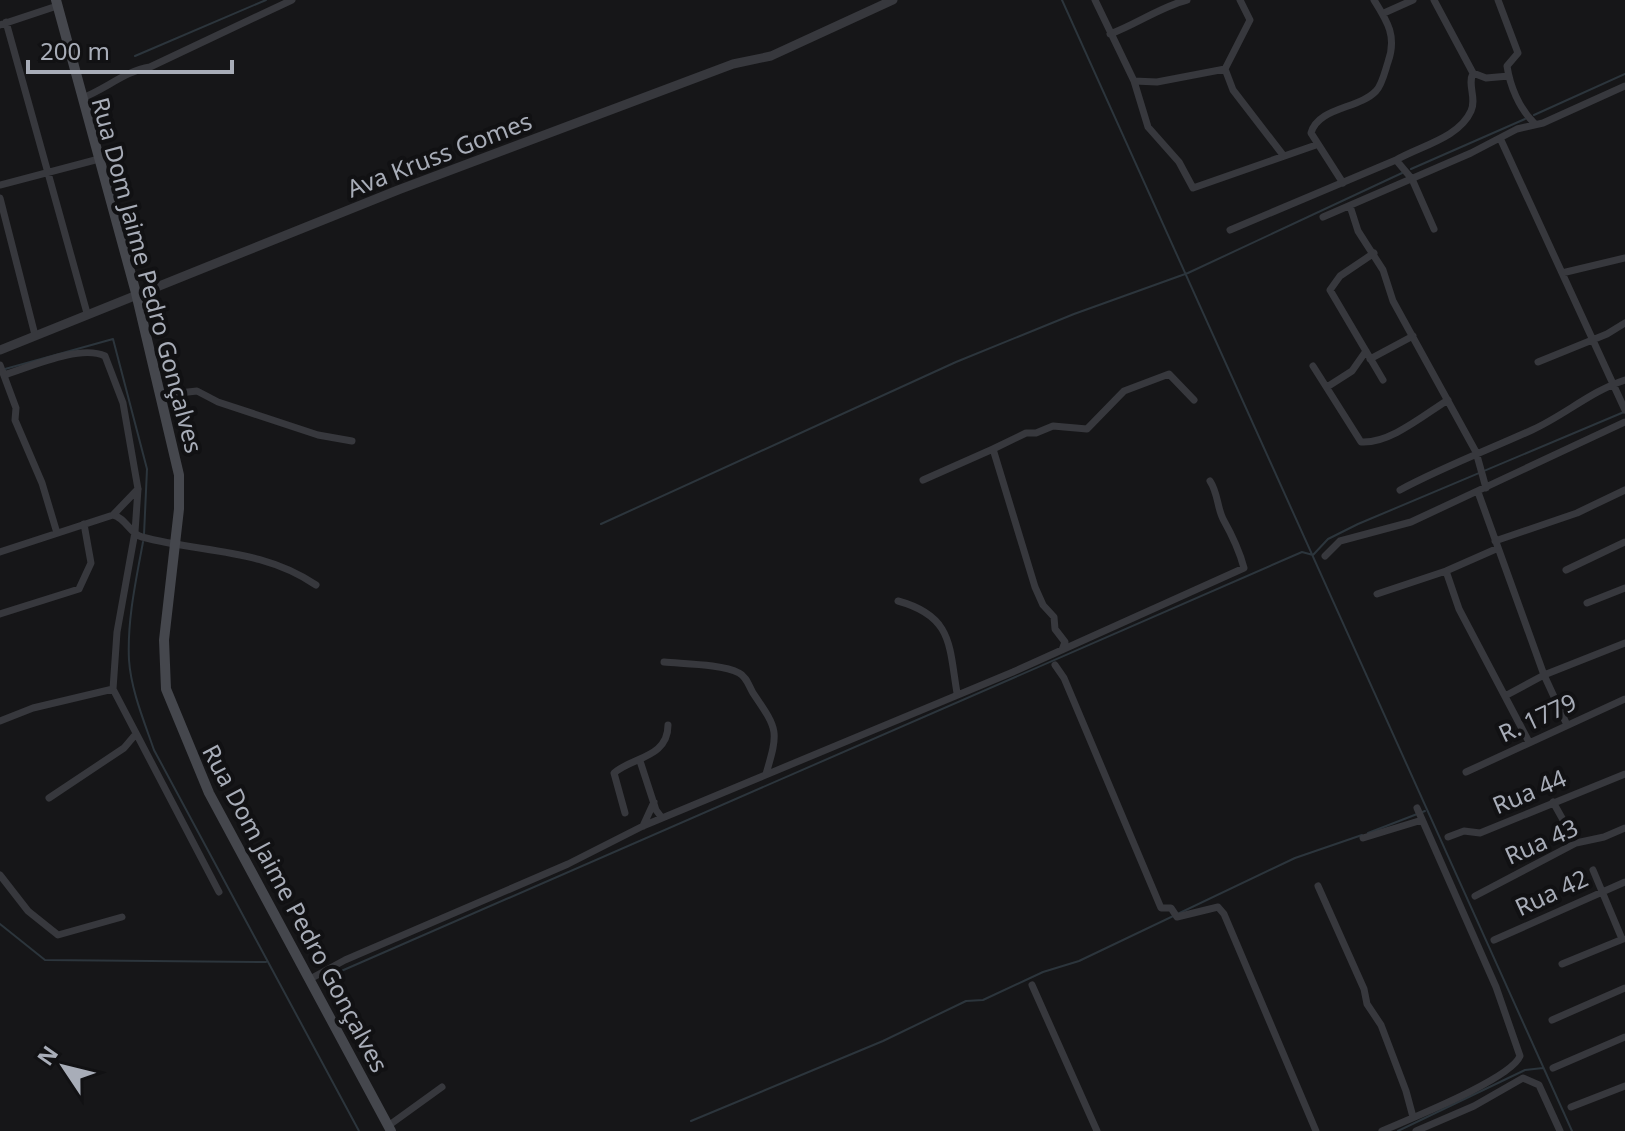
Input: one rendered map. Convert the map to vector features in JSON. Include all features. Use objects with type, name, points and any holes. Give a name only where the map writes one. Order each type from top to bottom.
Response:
[{"type":"main road","name":"Rua Dom Jaime Pedro Gonçalves","points":[[56,3],[136,293],[179,475],[164,640],[166,689],[209,793],[390,1128]]},
{"type":"street","points":[[82,98],[102,91],[133,69],[150,67],[292,0]]},
{"type":"street","name":"Ava Kruss Gomes","points":[[0,350],[136,293],[718,69],[771,56],[893,0]]},
{"type":"street","points":[[1095,0],[1134,81],[1148,127],[1179,162],[1193,188],[1316,145]]},
{"type":"street","points":[[1110,34],[1136,24],[1167,6],[1187,0]]},
{"type":"street","points":[[1240,0],[1250,20],[1225,69],[1233,90],[1283,155]]},
{"type":"street","points":[[1343,183],[1311,133],[1320,121],[1338,110],[1348,109],[1377,90],[1394,45],[1384,13],[1374,0]]},
{"type":"street","points":[[1384,13],[1413,0]]},
{"type":"street","points":[[1434,0],[1473,73],[1486,78],[1509,76]]},
{"type":"street","points":[[1498,0],[1518,53],[1507,66],[1509,76],[1523,110],[1534,123]]},
{"type":"street","points":[[56,3],[3,23],[87,313]]},
{"type":"street","points":[[1134,81],[1157,82],[1225,69]]},
{"type":"street","points":[[1230,230],[1434,143],[1464,121],[1473,106],[1470,78],[1473,73]]},
{"type":"street","points":[[1323,217],[1625,86]]},
{"type":"street","points":[[1500,138],[1625,409]]},
{"type":"street","points":[[0,185],[99,159]]},
{"type":"street","points":[[1396,160],[1412,179],[1434,229]]},
{"type":"street","points":[[0,198],[35,335]]},
{"type":"street","points":[[1350,206],[1358,231],[1374,253],[1413,336],[1476,452],[1484,469],[1486,488]]},
{"type":"street","points":[[1374,253],[1340,276],[1330,290],[1383,380]]},
{"type":"street","points":[[1562,273],[1625,258]]},
{"type":"street","points":[[1538,362],[1594,340],[1625,323]]},
{"type":"street","points":[[1327,387],[1352,371],[1368,355],[1413,336]]},
{"type":"street","points":[[57,533],[42,483],[16,423],[16,408],[1,369],[47,363],[68,352],[93,352],[105,356],[123,403],[138,489],[137,534],[123,588],[113,689],[219,892]]},
{"type":"street","points":[[1313,366],[1361,442],[1370,443],[1402,428],[1448,400]]},
{"type":"street","points":[[923,480],[1026,433],[1053,426],[1087,429],[1124,391],[1169,374],[1194,400]]},
{"type":"street","points":[[1400,490],[1476,452],[1532,431],[1573,409],[1596,390],[1625,380]]},
{"type":"street","points":[[161,395],[197,391],[218,402],[318,435],[352,441]]},
{"type":"street","points":[[1325,556],[1346,538],[1399,527],[1625,422]]},
{"type":"street","points":[[993,449],[1035,587],[1043,605],[1054,617],[1055,629],[1065,642],[1062,650]]},
{"type":"street","points":[[310,979],[345,960],[568,864],[643,826],[731,793],[766,774],[791,768],[1244,568],[1233,531],[1223,519],[1219,497],[1210,481]]},
{"type":"street","points":[[0,552],[113,515],[138,489]]},
{"type":"street","points":[[1377,594],[1446,571],[1495,545],[1577,513],[1625,490]]},
{"type":"street","points":[[1478,492],[1544,675],[1567,725]]},
{"type":"street","points":[[113,515],[122,518],[137,534],[263,560],[316,585]]},
{"type":"street","points":[[0,614],[79,589],[91,563],[84,524]]},
{"type":"street","points":[[1566,570],[1625,542]]},
{"type":"street","points":[[1446,571],[1459,609],[1529,742]]},
{"type":"street","points":[[1587,603],[1625,588]]},
{"type":"street","points":[[898,601],[926,611],[937,620],[951,645],[957,693]]},
{"type":"street","points":[[1505,696],[1544,675],[1625,643]]},
{"type":"street","points":[[664,662],[712,666],[741,674],[768,711],[772,723],[775,750],[766,774]]},
{"type":"street","points":[[1055,665],[1161,908],[1171,908],[1177,917],[1218,907],[1224,914],[1316,1131]]},
{"type":"street","points":[[0,721],[33,708],[113,689]]},
{"type":"street","name":"R. 1779","points":[[1466,772],[1625,699]]},
{"type":"street","points":[[625,813],[614,773],[640,761],[663,744],[668,725]]},
{"type":"street","points":[[49,798],[124,748],[135,735]]},
{"type":"street","points":[[640,761],[656,810],[662,818]]},
{"type":"street","name":"Rua 44","points":[[1448,837],[1464,831],[1480,833],[1625,774]]},
{"type":"street","points":[[643,826],[654,800]]},
{"type":"street","points":[[1553,802],[1576,843]]},
{"type":"street","points":[[1363,838],[1420,815],[1496,987],[1520,1056],[1511,1068],[1482,1086],[1382,1131]]},
{"type":"street","name":"Rua 43","points":[[1475,896],[1576,843],[1604,837],[1625,828]]},
{"type":"street","points":[[1562,964],[1623,938],[1593,870]]},
{"type":"street","points":[[0,875],[28,911],[58,935],[122,917]]},
{"type":"street","name":"Rua 42","points":[[1494,940],[1625,882]]},
{"type":"street","points":[[1318,886],[1364,989],[1367,1004],[1381,1025],[1413,1117]]},
{"type":"street","points":[[1032,985],[1097,1131]]},
{"type":"street","points":[[1552,1020],[1625,988]]},
{"type":"street","points":[[1553,1068],[1625,1037]]},
{"type":"street","points":[[1416,1131],[1474,1106],[1523,1078],[1539,1085],[1560,1131]]},
{"type":"street","points":[[1571,1107],[1625,1086]]},
{"type":"street","points":[[390,1128],[442,1087]]},
{"type":"waterway","points":[[135,56],[266,0]]},
{"type":"waterway","points":[[1062,0],[1572,1131]]},
{"type":"waterway","points":[[1534,115],[1625,74]]},
{"type":"waterway","points":[[1411,169],[1525,119]]},
{"type":"waterway","points":[[601,524],[956,362],[1074,314],[1188,273],[1402,173]]},
{"type":"waterway","points":[[5,369],[113,339],[147,469],[144,535]]},
{"type":"waterway","points":[[339,972],[1302,552],[1313,555],[1328,539],[1358,524],[1624,412]]},
{"type":"waterway","points":[[143,542],[131,616],[129,660],[135,694],[154,750],[359,1131]]},
{"type":"waterway","points":[[1368,833],[1425,811]]},
{"type":"waterway","points":[[691,1121],[883,1041],[966,1001],[983,1000],[1043,972],[1079,961],[1295,858],[1362,835]]},
{"type":"waterway","points":[[0,924],[45,960],[266,962]]},
{"type":"waterway","points":[[1398,1131],[1525,1070],[1543,1068]]}]
